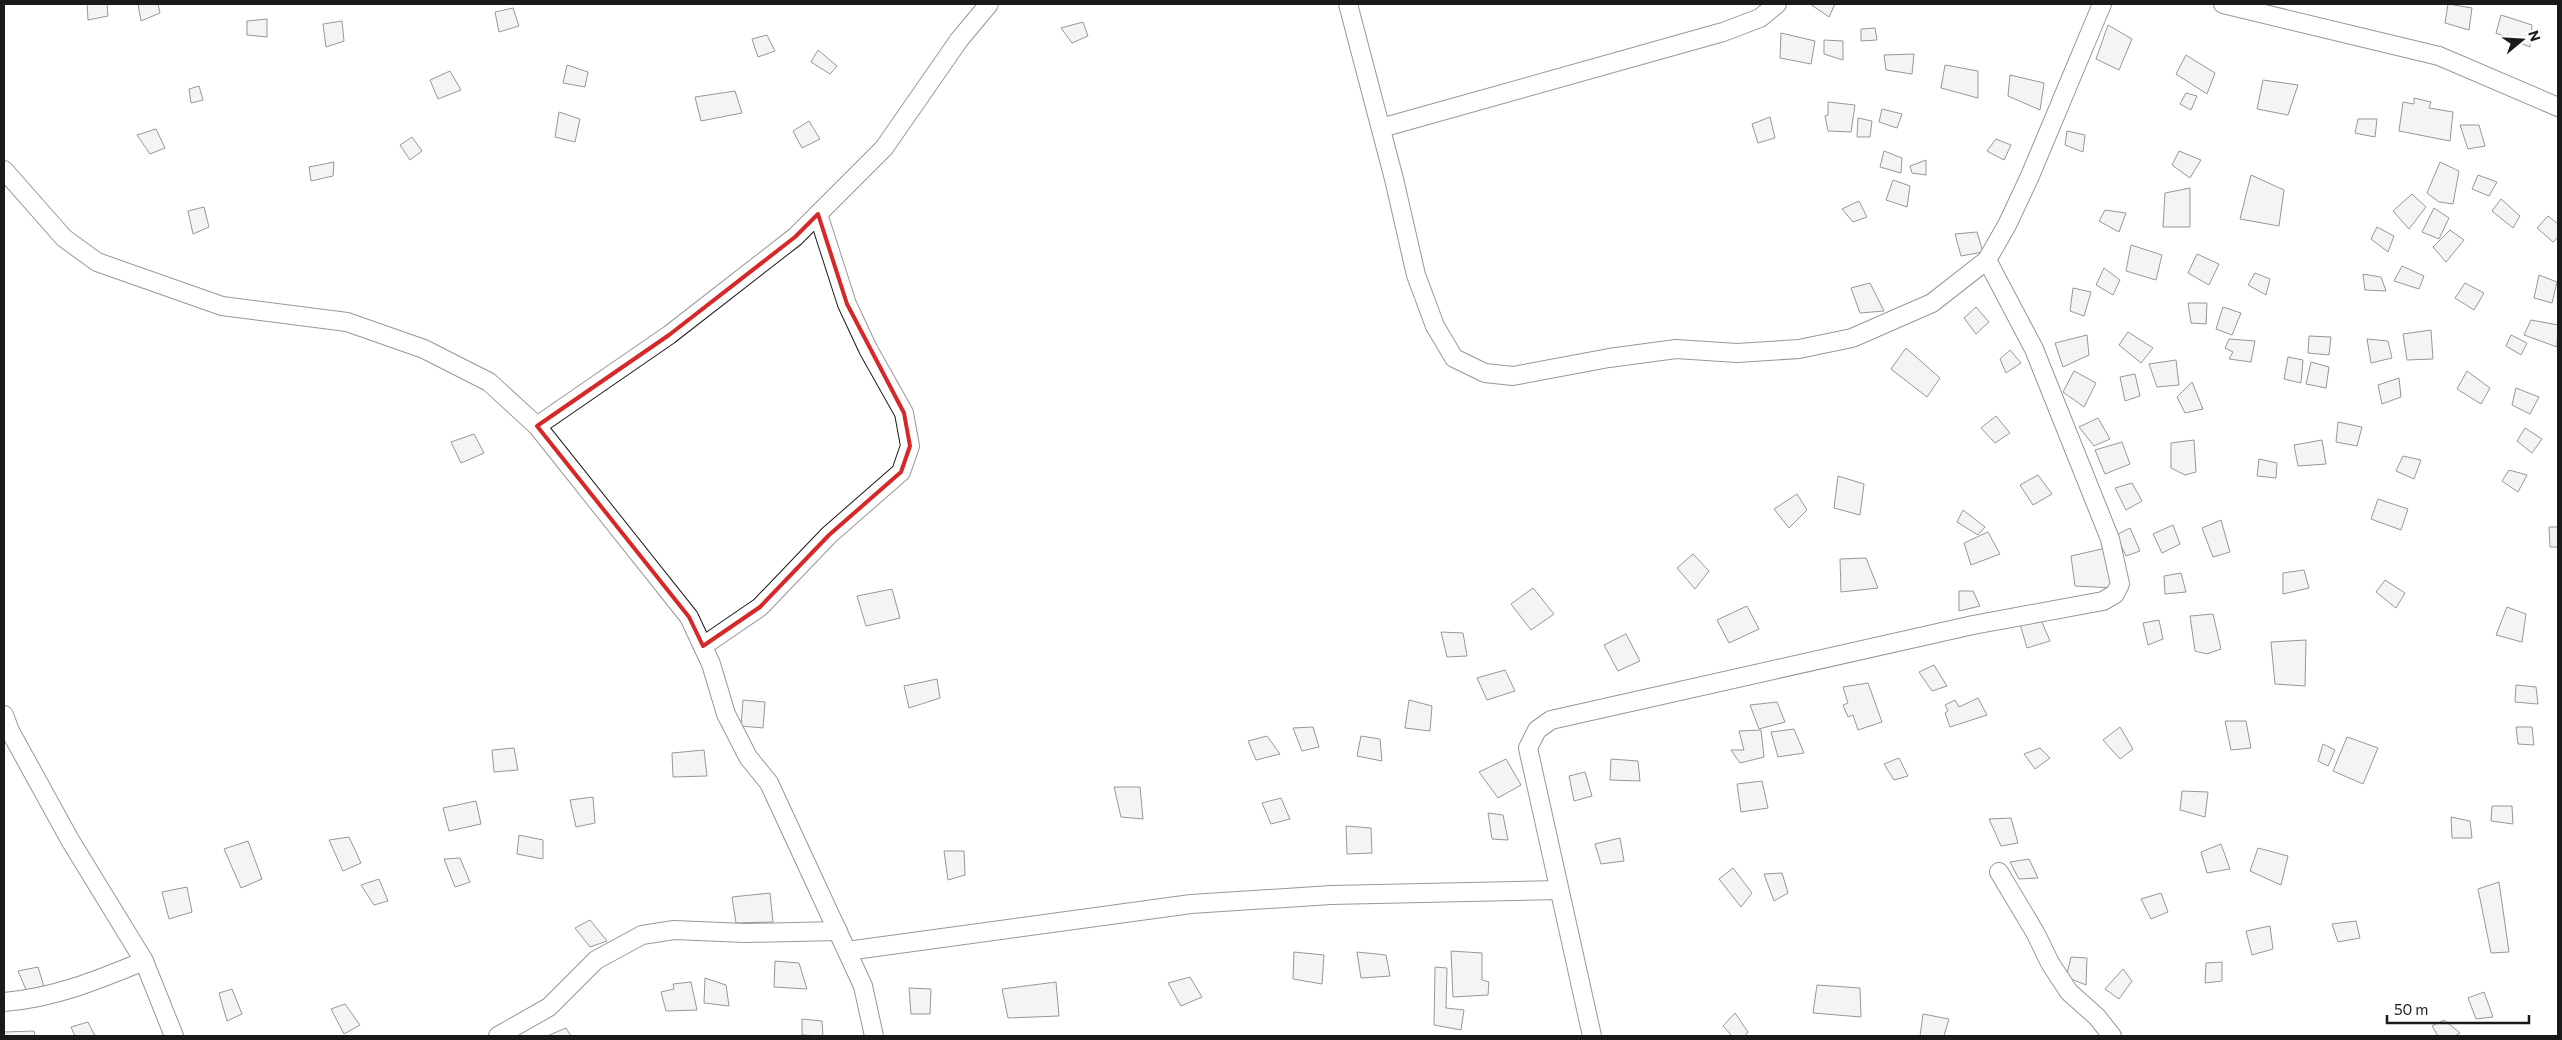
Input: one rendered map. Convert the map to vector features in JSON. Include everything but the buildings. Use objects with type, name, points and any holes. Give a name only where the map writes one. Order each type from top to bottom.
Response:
[{"type":"street","points":[[537,426],[669,336],[795,236],[884,148],[959,40],[989,4]]},
{"type":"street","points":[[1348,4],[1381,128],[1416,275],[1435,326],[1454,358],[1484,373],[1513,376],[1609,358],[1676,349],[1737,353],[1799,349],[1852,338],[1932,303],[1987,260],[2007,225],[2030,176],[2102,4]]},
{"type":"street","points":[[1381,128],[1724,32],[1760,18],[1777,4]]},
{"type":"street","points":[[2224,4],[2439,56],[2558,107]]},
{"type":"street","points":[[4,170],[64,238],[97,262],[222,306],[347,322],[424,349],[489,382],[537,426],[689,617],[711,664],[726,714],[748,757],[769,783],[863,986],[874,1036]]},
{"type":"street","points":[[703,646],[760,607],[830,535],[901,472],[910,446],[904,413],[868,349],[847,304],[818,214]]},
{"type":"street","points":[[1592,1036],[1528,748],[1537,730],[1551,720],[1973,625],[2103,601],[2115,594],[2120,584],[2110,540],[2034,349],[1987,260]]},
{"type":"street","points":[[4,714],[7,730],[70,840],[144,961],[174,1036]]},
{"type":"street","points":[[1999,872],[2036,934],[2050,963],[2069,992],[2098,1017],[2112,1036]]},
{"type":"street","points":[[847,951],[1191,904],[1331,895],[1559,890]]},
{"type":"street","points":[[498,1036],[549,1007],[596,960],[642,935],[674,930],[746,933],[838,931]]},
{"type":"street","points":[[4,1002],[31,1000],[88,984],[144,961]]},
{"type":"highlighted area","points":[[818,214],[847,304],[904,413],[910,446],[901,472],[829,535],[760,607],[703,646],[689,617],[537,426],[669,335],[795,237]]}]
